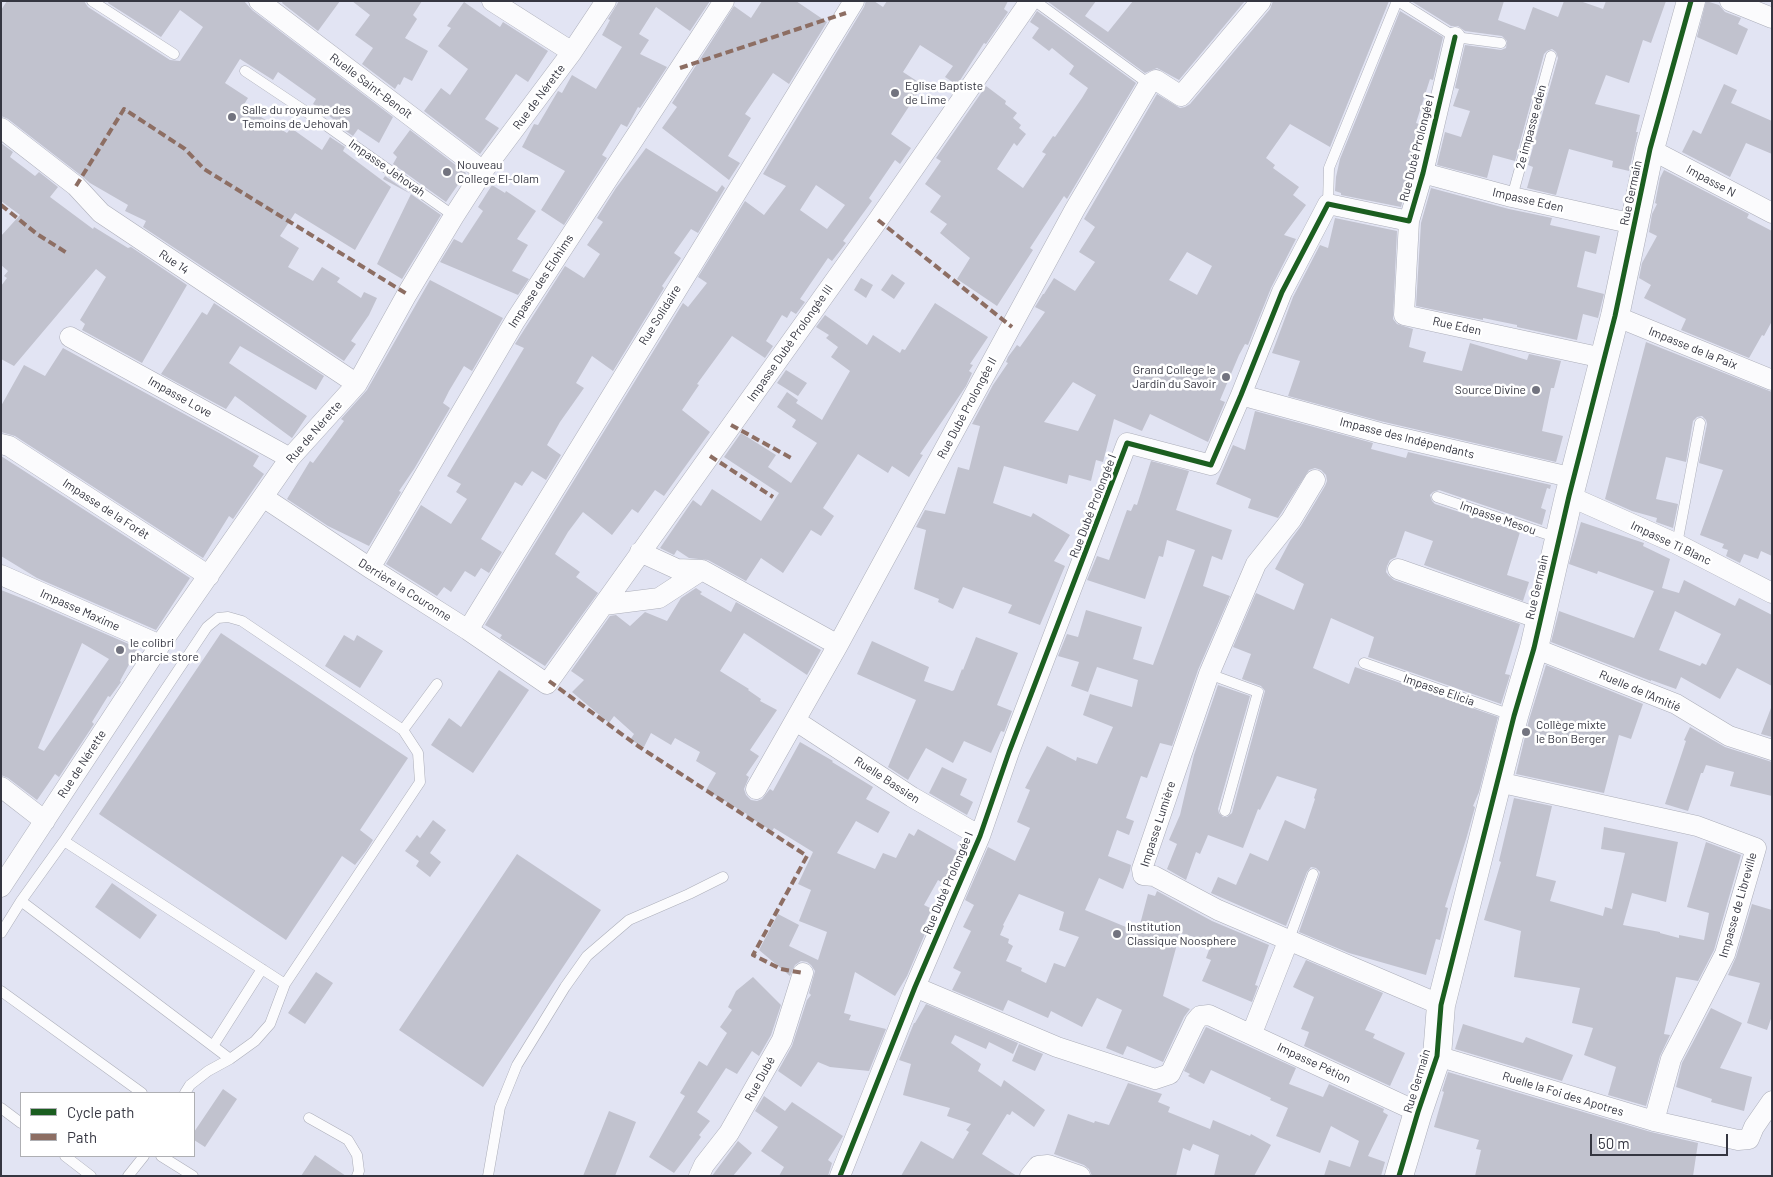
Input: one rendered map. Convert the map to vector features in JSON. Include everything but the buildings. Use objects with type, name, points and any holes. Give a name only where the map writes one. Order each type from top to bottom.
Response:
[{"type":"street","name":"Ruelle Saint-Benoît","points":[[259,1],[483,172]]},
{"type":"street","points":[[492,1],[572,52]]},
{"type":"street","name":"Rue de Nérette","points":[[1,887],[160,645],[290,458],[357,384],[407,294],[454,216],[483,172],[572,52],[606,1]]},
{"type":"street","name":"Impasse des Elohims","points":[[370,568],[515,320],[724,1]]},
{"type":"street","name":"Rue Solidaire","points":[[468,630],[854,1]]},
{"type":"street","name":"Impasse Dubé Prolongée III","points":[[547,684],[878,220],[1030,1]]},
{"type":"street","points":[[1149,84],[1156,80],[1181,96],[1261,1]]},
{"type":"street","name":"Rue Germain","points":[[1399,1176],[1437,1056],[1442,1004],[1514,716],[1534,648],[1559,538],[1615,316],[1650,149],[1691,1]]},
{"type":"street","points":[[1730,1],[1772,18]]},
{"type":"street","name":"Rue Dubé Prolongée I","points":[[840,1176],[915,987],[980,836],[1009,752],[1127,443],[1211,465],[1282,292],[1328,204],[1409,221],[1423,173],[1455,38]]},
{"type":"street","name":"Rue Dubé Prolongée II","points":[[756,789],[838,645],[1075,209],[1149,84]]},
{"type":"street","name":"Rue 14","points":[[1,128],[76,186],[101,213],[357,384]]},
{"type":"street","name":"Impasse N","points":[[1650,149],[1772,213]]},
{"type":"street","name":"Impasse Eden","points":[[1423,173],[1512,197],[1634,224]]},
{"type":"street","name":"Rue Eden","points":[[1409,221],[1404,315],[1603,358]]},
{"type":"street","name":"Impasse de la Paix","points":[[1615,316],[1772,380]]},
{"type":"street","name":"Impasse Love","points":[[70,337],[290,458]]},
{"type":"street","name":"Impasse des Indépendants","points":[[1241,395],[1572,487]]},
{"type":"street","name":"Impasse de la Forêt","points":[[1,444],[9,446],[209,576]]},
{"type":"street","name":"Impasse Lumière","points":[[1315,480],[1291,520],[1256,564],[1209,674],[1142,868],[1143,875],[1154,876],[1218,910],[1442,1004]]},
{"type":"street","name":"Impasse Ti Blanc","points":[[1572,487],[1772,593]]},
{"type":"street","name":"Derrière la Couronne","points":[[263,497],[468,630],[547,684]]},
{"type":"street","points":[[640,552],[677,569],[702,570],[838,645]]},
{"type":"street","points":[[1398,569],[1540,619]]},
{"type":"street","points":[[604,604],[659,598],[702,570]]},
{"type":"street","name":"Impasse Maxime","points":[[1,575],[160,645]]},
{"type":"street","name":"Ruelle de l'Amitié","points":[[1534,648],[1676,704],[1729,736],[1772,750]]},
{"type":"street","name":"Ruelle Bassien","points":[[796,721],[912,797],[980,836]]},
{"type":"street","name":"Impasse de Libreville","points":[[1498,782],[1697,826],[1756,848],[1725,954],[1671,1059],[1654,1121]]},
{"type":"street","points":[[1,787],[45,821]]},
{"type":"street","points":[[1252,1033],[1288,939]]},
{"type":"street","name":"Rue Dubé","points":[[699,1176],[704,1164],[729,1133],[782,1040],[803,973]]},
{"type":"street","name":"Impasse Pétion","points":[[915,987],[1057,1047],[1155,1079],[1170,1074],[1195,1022],[1200,1016],[1209,1015],[1252,1033],[1418,1112]]},
{"type":"street","name":"Ruelle la Foi des Apotres","points":[[1437,1056],[1654,1121],[1738,1140],[1749,1139],[1772,1100]]},
{"type":"street","points":[[1030,1176],[1038,1166],[1048,1165],[1080,1176]]},
{"type":"lane","points":[[92,1],[174,54]]},
{"type":"lane","points":[[1035,1],[1149,84]]},
{"type":"lane","points":[[1328,204],[1329,168],[1397,1],[1455,38],[1501,43]]},
{"type":"lane","name":"2e impasse eden","points":[[1512,197],[1550,56]]},
{"type":"lane","name":"Impasse Jehovah","points":[[245,72],[317,119],[454,216]]},
{"type":"lane","points":[[1677,544],[1700,422]]},
{"type":"lane","name":"Impasse Mesou","points":[[1437,497],[1559,538]]},
{"type":"lane","points":[[1,934],[21,900],[64,841],[207,627],[218,618],[228,617],[242,621],[403,730],[418,753],[420,782],[285,984],[270,1024],[255,1042],[230,1059],[208,1070],[190,1085],[186,1092]]},
{"type":"lane","name":"Impasse Elicia","points":[[1364,663],[1514,716]]},
{"type":"lane","points":[[1209,674],[1258,692],[1225,811]]},
{"type":"lane","points":[[403,730],[436,684]]},
{"type":"lane","points":[[64,841],[285,984]]},
{"type":"lane","points":[[1288,939],[1313,874]]},
{"type":"lane","points":[[488,1176],[500,1107],[517,1065],[565,987],[587,956],[629,920],[689,894],[723,876]]},
{"type":"lane","points":[[21,900],[230,1059]]},
{"type":"lane","points":[[213,1046],[262,969]]},
{"type":"lane","points":[[1,991],[141,1092]]},
{"type":"lane","points":[[1,1108],[20,1122]]},
{"type":"lane","points":[[308,1118],[348,1140],[357,1156],[359,1171],[357,1176]]},
{"type":"lane","points":[[66,1157],[92,1176]]},
{"type":"lane","points":[[128,1176],[143,1157]]},
{"type":"lane","points":[[163,1157],[192,1176]]},
{"type":"marked path","points":[[680,68],[846,13]]},
{"type":"marked path","points":[[76,186],[124,109],[185,149],[204,169],[407,294]]},
{"type":"marked path","points":[[1,205],[37,234],[67,253]]},
{"type":"marked path","points":[[878,220],[1012,327]]},
{"type":"marked path","points":[[731,425],[793,459]]},
{"type":"marked path","points":[[710,456],[773,497]]},
{"type":"marked path","points":[[549,681],[638,746],[807,856],[753,955],[781,969],[803,973]]},
{"type":"cycle path","points":[[1399,1176],[1437,1056],[1441,1005],[1514,716],[1534,648],[1569,496],[1615,316],[1650,149],[1691,1]]},
{"type":"cycle path","points":[[840,1176],[915,987],[980,836],[1009,752],[1127,443],[1211,465],[1282,292],[1328,204],[1409,221],[1423,173],[1455,37]]},
{"type":"place","name":"Eglise Baptiste de Lime","points":[[895,93]]},
{"type":"place","name":"Salle du royaume des Temoins de Jehovah","points":[[232,117]]},
{"type":"place","name":"Nouveau College El-Olam","points":[[447,172]]},
{"type":"place","name":"Grand College le Jardin du Savoir","points":[[1226,377]]},
{"type":"place","name":"Source Divine","points":[[1536,390]]},
{"type":"place","name":"le colibri pharcie store","points":[[120,650]]},
{"type":"place","name":"Collège mixte le Bon Berger","points":[[1526,732]]},
{"type":"place","name":"Institution Classique Noosphere","points":[[1117,934]]}]
